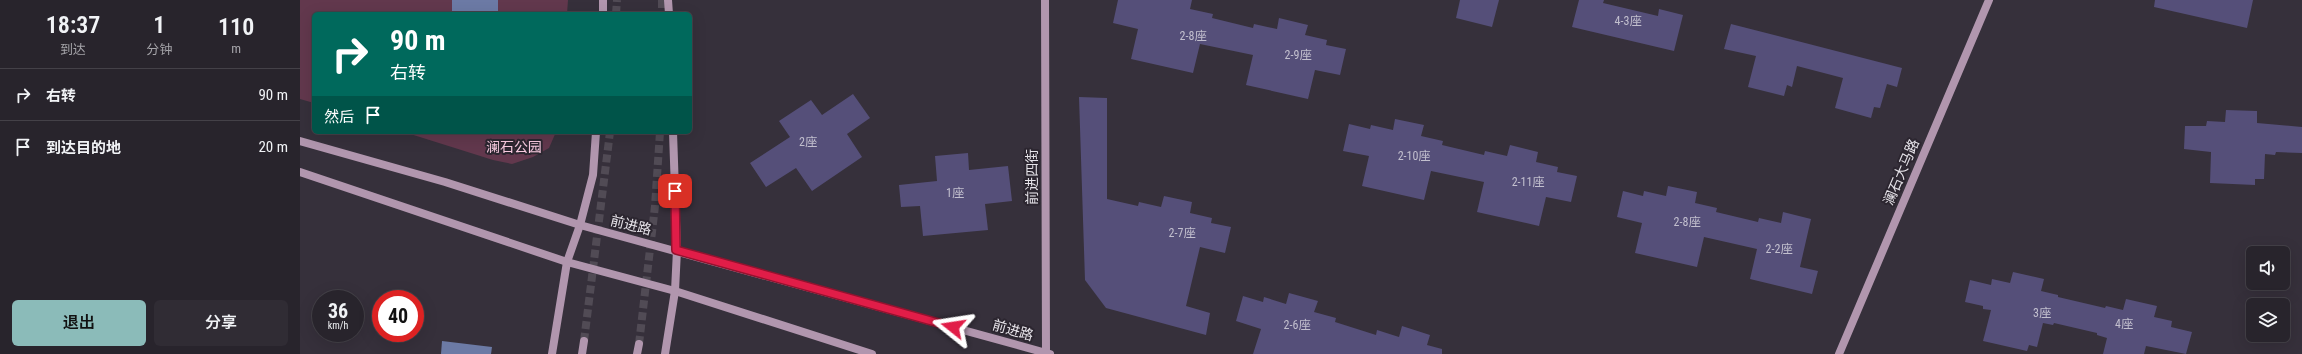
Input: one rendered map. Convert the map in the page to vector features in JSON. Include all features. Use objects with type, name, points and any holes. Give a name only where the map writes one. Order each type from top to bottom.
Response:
[{"type":"street","points":[[602,12],[603,0]]},
{"type":"street","points":[[668,0],[669,12]]},
{"type":"street","name":"前进四街","points":[[1045,0],[1047,354]]},
{"type":"street","name":"澜石大马路","points":[[1839,354],[1989,0]]},
{"type":"street","points":[[552,354],[567,262],[580,225],[593,175],[596,134]]},
{"type":"street","points":[[666,354],[675,291],[676,250],[673,134]]},
{"type":"street","name":"前进路","points":[[300,140],[437,179],[580,225],[676,250],[1047,354]]},
{"type":"street","points":[[300,172],[567,262],[675,291],[872,354]]},
{"type":"street","points":[[582,354],[584,342]]},
{"type":"street","points":[[637,354],[639,344]]},
{"type":"green space","points":[[300,0],[568,0],[567,12],[312,12],[312,102],[300,99]]},
{"type":"green space","name":"澜石公园","points":[[410,134],[555,134],[549,148],[533,157],[512,164],[493,160]]},
{"type":"water","points":[[452,0],[498,0],[498,12],[452,12]]},
{"type":"water","points":[[442,341],[492,347],[491,354],[441,354]]},
{"type":"building","points":[[1118,0],[1192,0],[1190,9],[1213,14],[1212,18],[1253,28],[1254,24],[1277,29],[1279,18],[1308,25],[1305,35],[1327,40],[1326,45],[1346,49],[1340,75],[1315,70],[1308,99],[1246,85],[1253,55],[1200,44],[1193,73],[1131,59],[1138,29],[1113,23]]},
{"type":"building","points":[[1460,0],[1499,0],[1492,27],[1456,18]]},
{"type":"building","points":[[1579,0],[1604,0],[1603,3],[1658,16],[1659,9],[1683,15],[1674,51],[1572,27]]},
{"type":"building","points":[[2155,0],[2253,0],[2247,28],[2154,7]]},
{"type":"building","points":[[1731,24],[1902,68],[1897,87],[1887,84],[1880,108],[1874,107],[1871,118],[1835,108],[1843,78],[1797,66],[1792,87],[1787,85],[1784,96],[1748,87],[1756,56],[1724,49]]},
{"type":"building","points":[[853,94],[870,118],[847,134],[862,157],[812,191],[796,168],[766,187],[750,163],[790,137],[779,121],[811,100],[822,115]]},
{"type":"building","points":[[1079,97],[1107,98],[1107,199],[1138,206],[1139,202],[1161,207],[1164,196],[1192,202],[1190,213],[1212,218],[1211,223],[1231,227],[1225,253],[1200,247],[1186,306],[1210,313],[1206,335],[1106,308],[1085,280]]},
{"type":"building","points":[[2226,110],[2257,111],[2257,123],[2302,127],[2302,153],[2276,152],[2275,155],[2265,154],[2264,179],[2255,179],[2255,185],[2210,183],[2211,152],[2184,149],[2185,126],[2206,126],[2207,121],[2225,122]]},
{"type":"building","points":[[1395,119],[1424,125],[1421,136],[1443,141],[1442,145],[1484,155],[1485,151],[1507,156],[1510,145],[1538,152],[1536,162],[1558,167],[1557,172],[1577,176],[1571,202],[1546,197],[1539,226],[1477,212],[1484,182],[1431,171],[1424,200],[1362,186],[1369,156],[1343,151],[1349,124],[1370,129],[1371,125],[1393,130]]},
{"type":"building","points":[[968,153],[969,170],[1008,166],[1012,201],[985,204],[988,230],[923,236],[920,206],[901,207],[899,185],[937,181],[935,156]]},
{"type":"building","points":[[1668,186],[1697,192],[1695,203],[1717,208],[1716,212],[1758,222],[1759,218],[1781,223],[1783,212],[1811,219],[1800,267],[1818,271],[1812,294],[1750,279],[1757,249],[1704,237],[1697,267],[1635,253],[1642,223],[1617,217],[1623,191],[1643,196],[1644,191],[1666,196]]},
{"type":"building","points":[[2013,272],[2044,279],[2041,291],[2058,295],[2058,297],[2105,308],[2106,306],[2123,310],[2126,299],[2157,306],[2154,317],[2172,321],[2171,327],[2192,332],[2186,354],[2146,346],[2144,354],[2103,354],[2107,338],[2097,335],[2097,333],[2054,323],[2053,325],[2043,323],[2037,347],[2029,345],[2027,351],[1983,341],[1991,310],[1983,309],[1983,306],[1965,302],[1970,280],[1991,285],[1992,279],[2010,283]]},
{"type":"building","points":[[1289,293],[1318,301],[1314,312],[1336,318],[1335,322],[1376,335],[1377,330],[1399,337],[1402,326],[1430,335],[1427,345],[1442,349],[1442,354],[1253,354],[1261,329],[1236,321],[1243,296],[1263,302],[1264,297],[1286,304]]},
{"type":"tunnel","points":[[616,12],[617,0]]},
{"type":"tunnel","points":[[662,0],[662,12]]},
{"type":"tunnel","points":[[584,341],[610,134]]},
{"type":"tunnel","points":[[639,344],[655,206],[660,134]]},
{"type":"route","points":[[675,191],[676,250],[953,327]]}]
